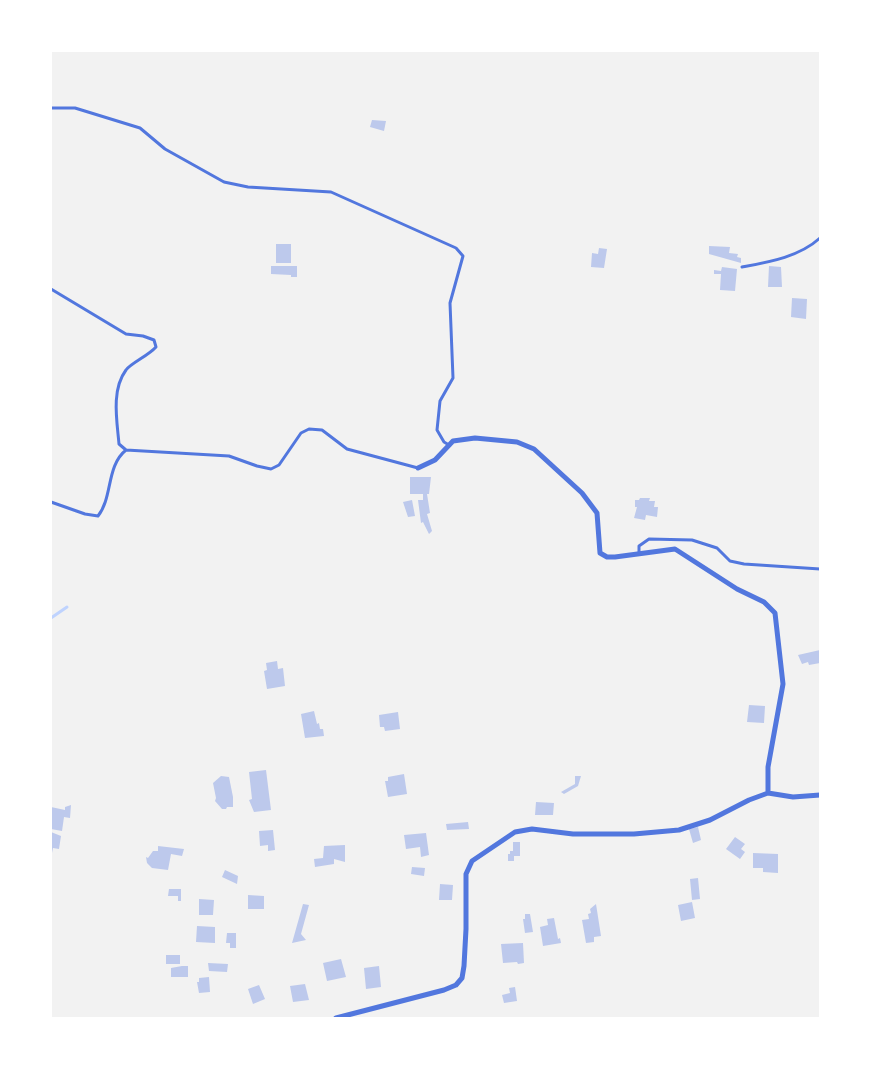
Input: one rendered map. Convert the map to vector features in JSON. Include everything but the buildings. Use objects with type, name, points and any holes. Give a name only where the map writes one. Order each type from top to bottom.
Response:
[{"type":"street","points":[[418,468],[435,459],[453,441],[475,438],[517,442],[534,449],[582,493],[597,513],[600,553],[607,557],[615,557],[675,549],[718,578],[764,602],[775,613],[783,684],[768,767],[768,793]]},
{"type":"street","points":[[336,1018],[456,985],[462,978],[464,966],[466,874],[472,861],[515,832],[532,829],[573,834],[634,834],[679,830],[710,820],[768,793],[793,797],[820,795]]},
{"type":"lane","points":[[51,108],[75,108],[140,128],[165,149],[224,182],[248,187],[331,192],[456,248],[463,256],[450,303],[453,378],[440,401],[437,430],[444,442],[449,445]]},
{"type":"lane","points":[[742,267],[778,260],[813,244],[820,238]]},
{"type":"lane","points":[[51,289],[126,334],[154,340],[156,347],[147,356],[127,368],[120,382],[116,412],[119,444],[126,450],[229,456],[271,469],[279,465],[301,433],[309,429],[322,430],[347,449],[418,468]]},
{"type":"lane","points":[[51,502],[98,516],[104,508],[112,472],[120,455],[126,450]]},
{"type":"lane","points":[[639,554],[639,546],[649,539],[692,540],[717,548],[730,561],[820,569]]},
{"type":"waterway","points":[[51,618],[67,607]]}]
